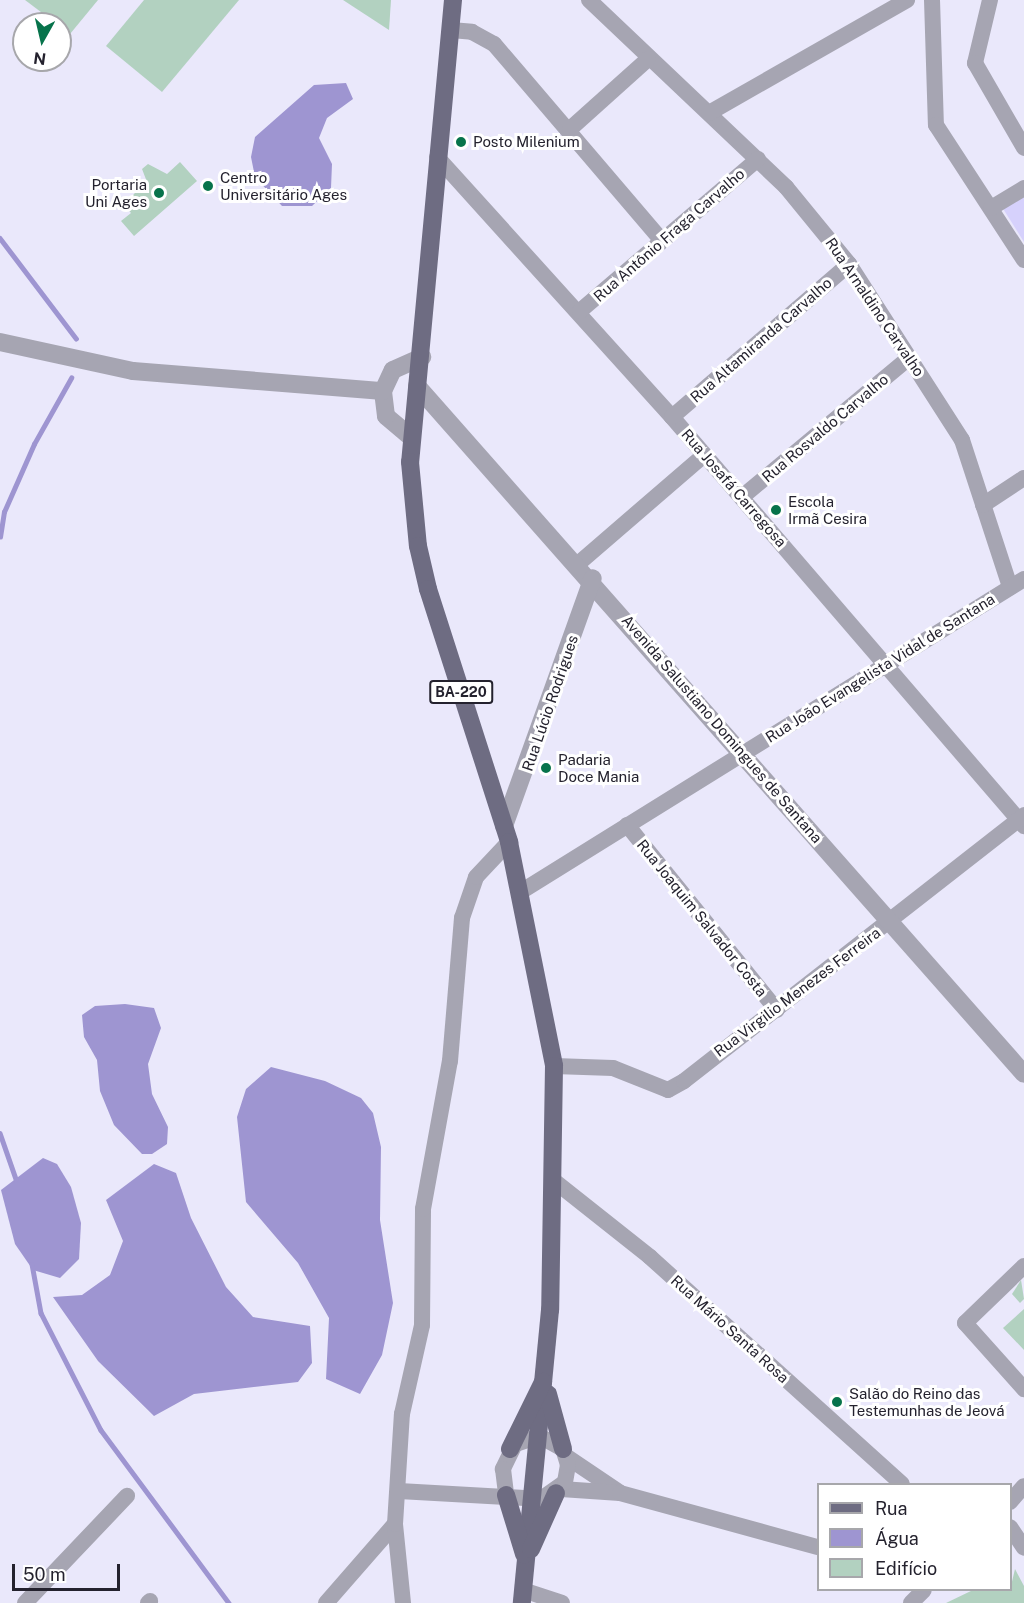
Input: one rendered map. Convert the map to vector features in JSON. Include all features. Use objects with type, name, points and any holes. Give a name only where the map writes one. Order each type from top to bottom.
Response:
[{"type":"main road","name":"BA-220","points":[[453,0],[437,157],[422,357],[412,438],[412,502],[423,568],[507,834],[522,891],[554,1066],[553,1180],[544,1381],[523,1596]]},
{"type":"main road","points":[[510,1449],[544,1381]]},
{"type":"main road","points":[[544,1381],[565,1453]]},
{"type":"main road","points":[[526,1559],[558,1491]]},
{"type":"main road","points":[[506,1495],[526,1559]]},
{"type":"street","name":"Rua Arnaldino Carvalho","points":[[589,0],[648,59],[758,159],[849,264],[958,432],[983,505],[1017,583]]},
{"type":"street","points":[[709,113],[907,0]]},
{"type":"street","points":[[932,0],[936,125],[1024,260]]},
{"type":"street","points":[[990,0],[975,63],[1024,148]]},
{"type":"street","points":[[451,30],[472,32],[494,44],[570,129],[662,241]]},
{"type":"street","points":[[570,129],[648,59]]},
{"type":"street","name":"Rua Josafá Carregosa","points":[[437,157],[580,311],[1022,820]]},
{"type":"street","name":"Rua Antônio Fraga Carvalho","points":[[580,311],[758,159]]},
{"type":"street","points":[[991,208],[1024,188]]},
{"type":"street","name":"Rua Altamiranda Carvalho","points":[[672,417],[849,264]]},
{"type":"street","points":[[0,342],[133,371],[382,391]]},
{"type":"street","points":[[412,438],[386,416],[382,391],[393,370],[422,357]]},
{"type":"street","name":"Rua Rosvaldo Carvalho","points":[[742,497],[909,358]]},
{"type":"street","name":"Avenida Salustiano Domingues de Santana","points":[[417,386],[593,578],[889,922],[1024,1074]]},
{"type":"street","points":[[579,563],[704,455]]},
{"type":"street","points":[[983,505],[1024,478]]},
{"type":"street","name":"Rua Lúcio Rodrigues","points":[[507,834],[593,578]]},
{"type":"street","name":"Rua João Evangelista Vidal de Santana","points":[[522,891],[745,755],[886,661],[1017,583]]},
{"type":"street","name":"Rua Virgilio Menezes Ferreira","points":[[554,1066],[613,1068],[668,1090],[777,1010],[1022,820]]},
{"type":"street","name":"Rua Joaquim Salvador Costa","points":[[627,825],[777,1010]]},
{"type":"street","points":[[404,1603],[394,1524],[399,1491],[404,1393],[425,1297],[427,1178],[450,1061],[462,918],[476,877],[507,834]]},
{"type":"street","name":"Rua Mário Santa Rosa","points":[[553,1180],[650,1257],[900,1483]]},
{"type":"street","points":[[1024,1266],[965,1323],[1024,1389]]},
{"type":"street","points":[[506,1495],[503,1468],[510,1449],[520,1440],[540,1436],[620,1493]]},
{"type":"street","points":[[558,1491],[568,1474],[565,1453]]},
{"type":"street","points":[[1012,1501],[1024,1486]]},
{"type":"street","points":[[399,1491],[506,1495],[533,1499],[558,1491],[620,1493],[817,1546]]},
{"type":"street","points":[[25,1603],[128,1496]]},
{"type":"street","points":[[326,1603],[394,1524]]},
{"type":"street","points":[[1012,1529],[1024,1548]]},
{"type":"street","points":[[911,1603],[923,1591]]},
{"type":"street","points":[[523,1596],[562,1603]]},
{"type":"shaded area","points":[[1024,194],[1024,242],[1002,207]]},
{"type":"water","points":[[346,83],[353,99],[327,118],[319,138],[332,164],[331,188],[312,206],[282,206],[255,177],[251,157],[255,137],[314,85]]},
{"type":"water","points":[[125,1004],[154,1008],[161,1028],[148,1064],[152,1094],[168,1127],[167,1144],[152,1154],[142,1154],[114,1125],[100,1091],[97,1060],[84,1037],[82,1015],[95,1006]]},
{"type":"water","points":[[271,1067],[325,1081],[361,1098],[373,1113],[381,1147],[380,1220],[393,1303],[382,1355],[360,1394],[326,1379],[329,1318],[298,1263],[246,1202],[237,1117],[246,1089]]},
{"type":"water","points":[[43,1158],[57,1164],[71,1187],[81,1223],[79,1259],[60,1278],[33,1270],[15,1244],[1,1190]]},
{"type":"water","points":[[154,1164],[176,1173],[191,1218],[226,1287],[253,1317],[310,1326],[312,1363],[298,1382],[194,1394],[154,1416],[98,1361],[53,1297],[82,1295],[110,1275],[123,1241],[106,1200]]},
{"type":"building","points":[[25,0],[98,0],[72,32],[72,12],[41,12]]},
{"type":"building","points":[[144,0],[239,0],[162,92],[106,46]]},
{"type":"building","points":[[343,0],[391,0],[389,30]]},
{"type":"building","name":"Portaria Uni Ages","points":[[180,162],[197,181],[134,236],[121,221],[131,213],[123,204],[147,182],[142,169],[148,164],[167,174]]},
{"type":"building","points":[[1021,1280],[1024,1299],[1020,1303],[1012,1294]]},
{"type":"building","points":[[1024,1309],[1024,1350],[1003,1328]]},
{"type":"building","points":[[1015,1569],[1024,1586],[1024,1603],[946,1603],[971,1591],[1012,1591]]},
{"type":"waterway","points":[[0,238],[76,338]]},
{"type":"waterway","points":[[0,537],[4,512],[34,444],[71,378]]},
{"type":"waterway","points":[[0,1133],[16,1179]]},
{"type":"waterway","points":[[32,1264],[41,1313],[101,1430],[229,1603]]},
{"type":"place","name":"Posto Milenium","points":[[461,142]]},
{"type":"place","name":"Centro Universitário Ages","points":[[208,186]]},
{"type":"place","name":"Portaria Uni Ages","points":[[159,193]]},
{"type":"place","name":"Escola Irmã Cesira","points":[[776,510]]},
{"type":"place","name":"Padaria Doce Mania","points":[[546,768]]},
{"type":"place","name":"Salão do Reino das Testemunhas de Jeová","points":[[837,1402]]}]
